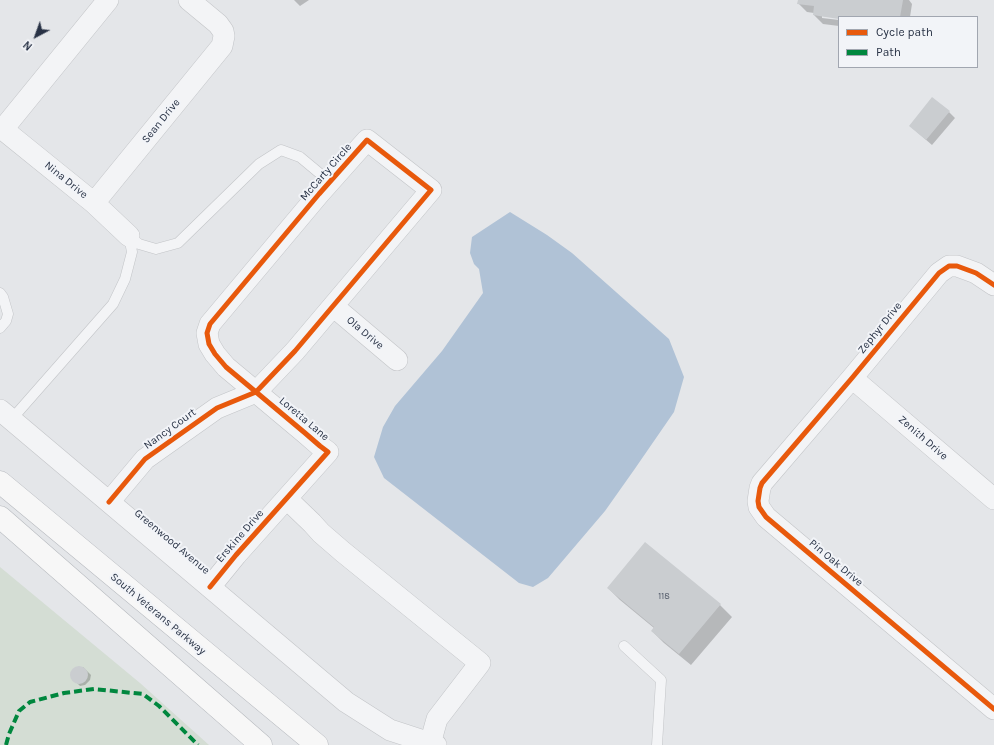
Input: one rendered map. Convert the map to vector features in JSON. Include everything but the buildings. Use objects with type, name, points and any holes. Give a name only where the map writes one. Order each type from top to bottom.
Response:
[{"type":"highway","name":"South Veterans Parkway","points":[[0,482],[317,745]]},
{"type":"highway","points":[[0,518],[261,745]]},
{"type":"street","points":[[1,128],[108,0]]},
{"type":"street","name":"Sean Drive","points":[[94,203],[222,46],[224,36],[218,24],[188,0]]},
{"type":"street","name":"Nina Drive","points":[[1,128],[94,203],[129,236]]},
{"type":"street","name":"McCarty Circle","points":[[367,140],[431,190],[295,351],[256,392],[226,367],[215,354],[209,344],[207,333],[208,328],[330,182],[367,140]]},
{"type":"street","name":"Zephyr Drive","points":[[824,411],[931,282],[949,266],[957,266],[976,273],[994,285]]},
{"type":"street","name":"Ola Drive","points":[[333,306],[397,360]]},
{"type":"street","name":"Zenith Drive","points":[[852,378],[994,499]]},
{"type":"street","name":"Loretta Lane","points":[[256,392],[328,452],[287,499]]},
{"type":"street","name":"Nancy Court","points":[[109,502],[145,459],[217,408],[256,392]]},
{"type":"street","name":"Pin Oak Drive","points":[[824,411],[762,483],[758,501],[760,507],[766,517],[994,709]]},
{"type":"street","name":"Greenwood Avenue","points":[[5,415],[346,702],[390,730],[433,745]]},
{"type":"street","points":[[287,499],[321,533],[343,552],[480,663],[438,720],[433,745]]},
{"type":"street","name":"Erskine Drive","points":[[210,587],[236,555],[287,499]]},
{"type":"lane","points":[[129,236],[138,244],[156,249],[178,243],[259,164],[281,150],[300,157],[330,182]]},
{"type":"lane","points":[[5,415],[113,304],[124,279],[132,252],[129,236]]},
{"type":"lane","points":[[0,293],[3,297],[8,314],[6,321],[0,328]]},
{"type":"lane","points":[[624,646],[661,680],[657,745]]},
{"type":"shaded area","points":[[0,567],[140,683],[209,745],[0,745]]},
{"type":"water","points":[[510,212],[547,235],[572,253],[669,339],[684,377],[674,412],[605,511],[548,578],[533,587],[519,583],[384,478],[374,457],[383,427],[395,406],[442,351],[483,293],[479,269],[474,264],[470,253],[472,237]]},
{"type":"marked path","points":[[6,745],[19,711],[30,702],[64,693],[94,689],[143,694],[159,706],[198,745]]},
{"type":"cycle path","points":[[109,502],[145,459],[217,408],[256,392],[295,351],[431,190],[367,140],[319,194],[210,324],[207,333],[209,344],[226,367],[256,392],[305,433],[320,446],[328,452],[236,555],[210,587]]},
{"type":"cycle path","points":[[994,285],[976,273],[957,266],[949,266],[939,273],[762,483],[758,501],[759,507],[766,517],[994,709]]}]
